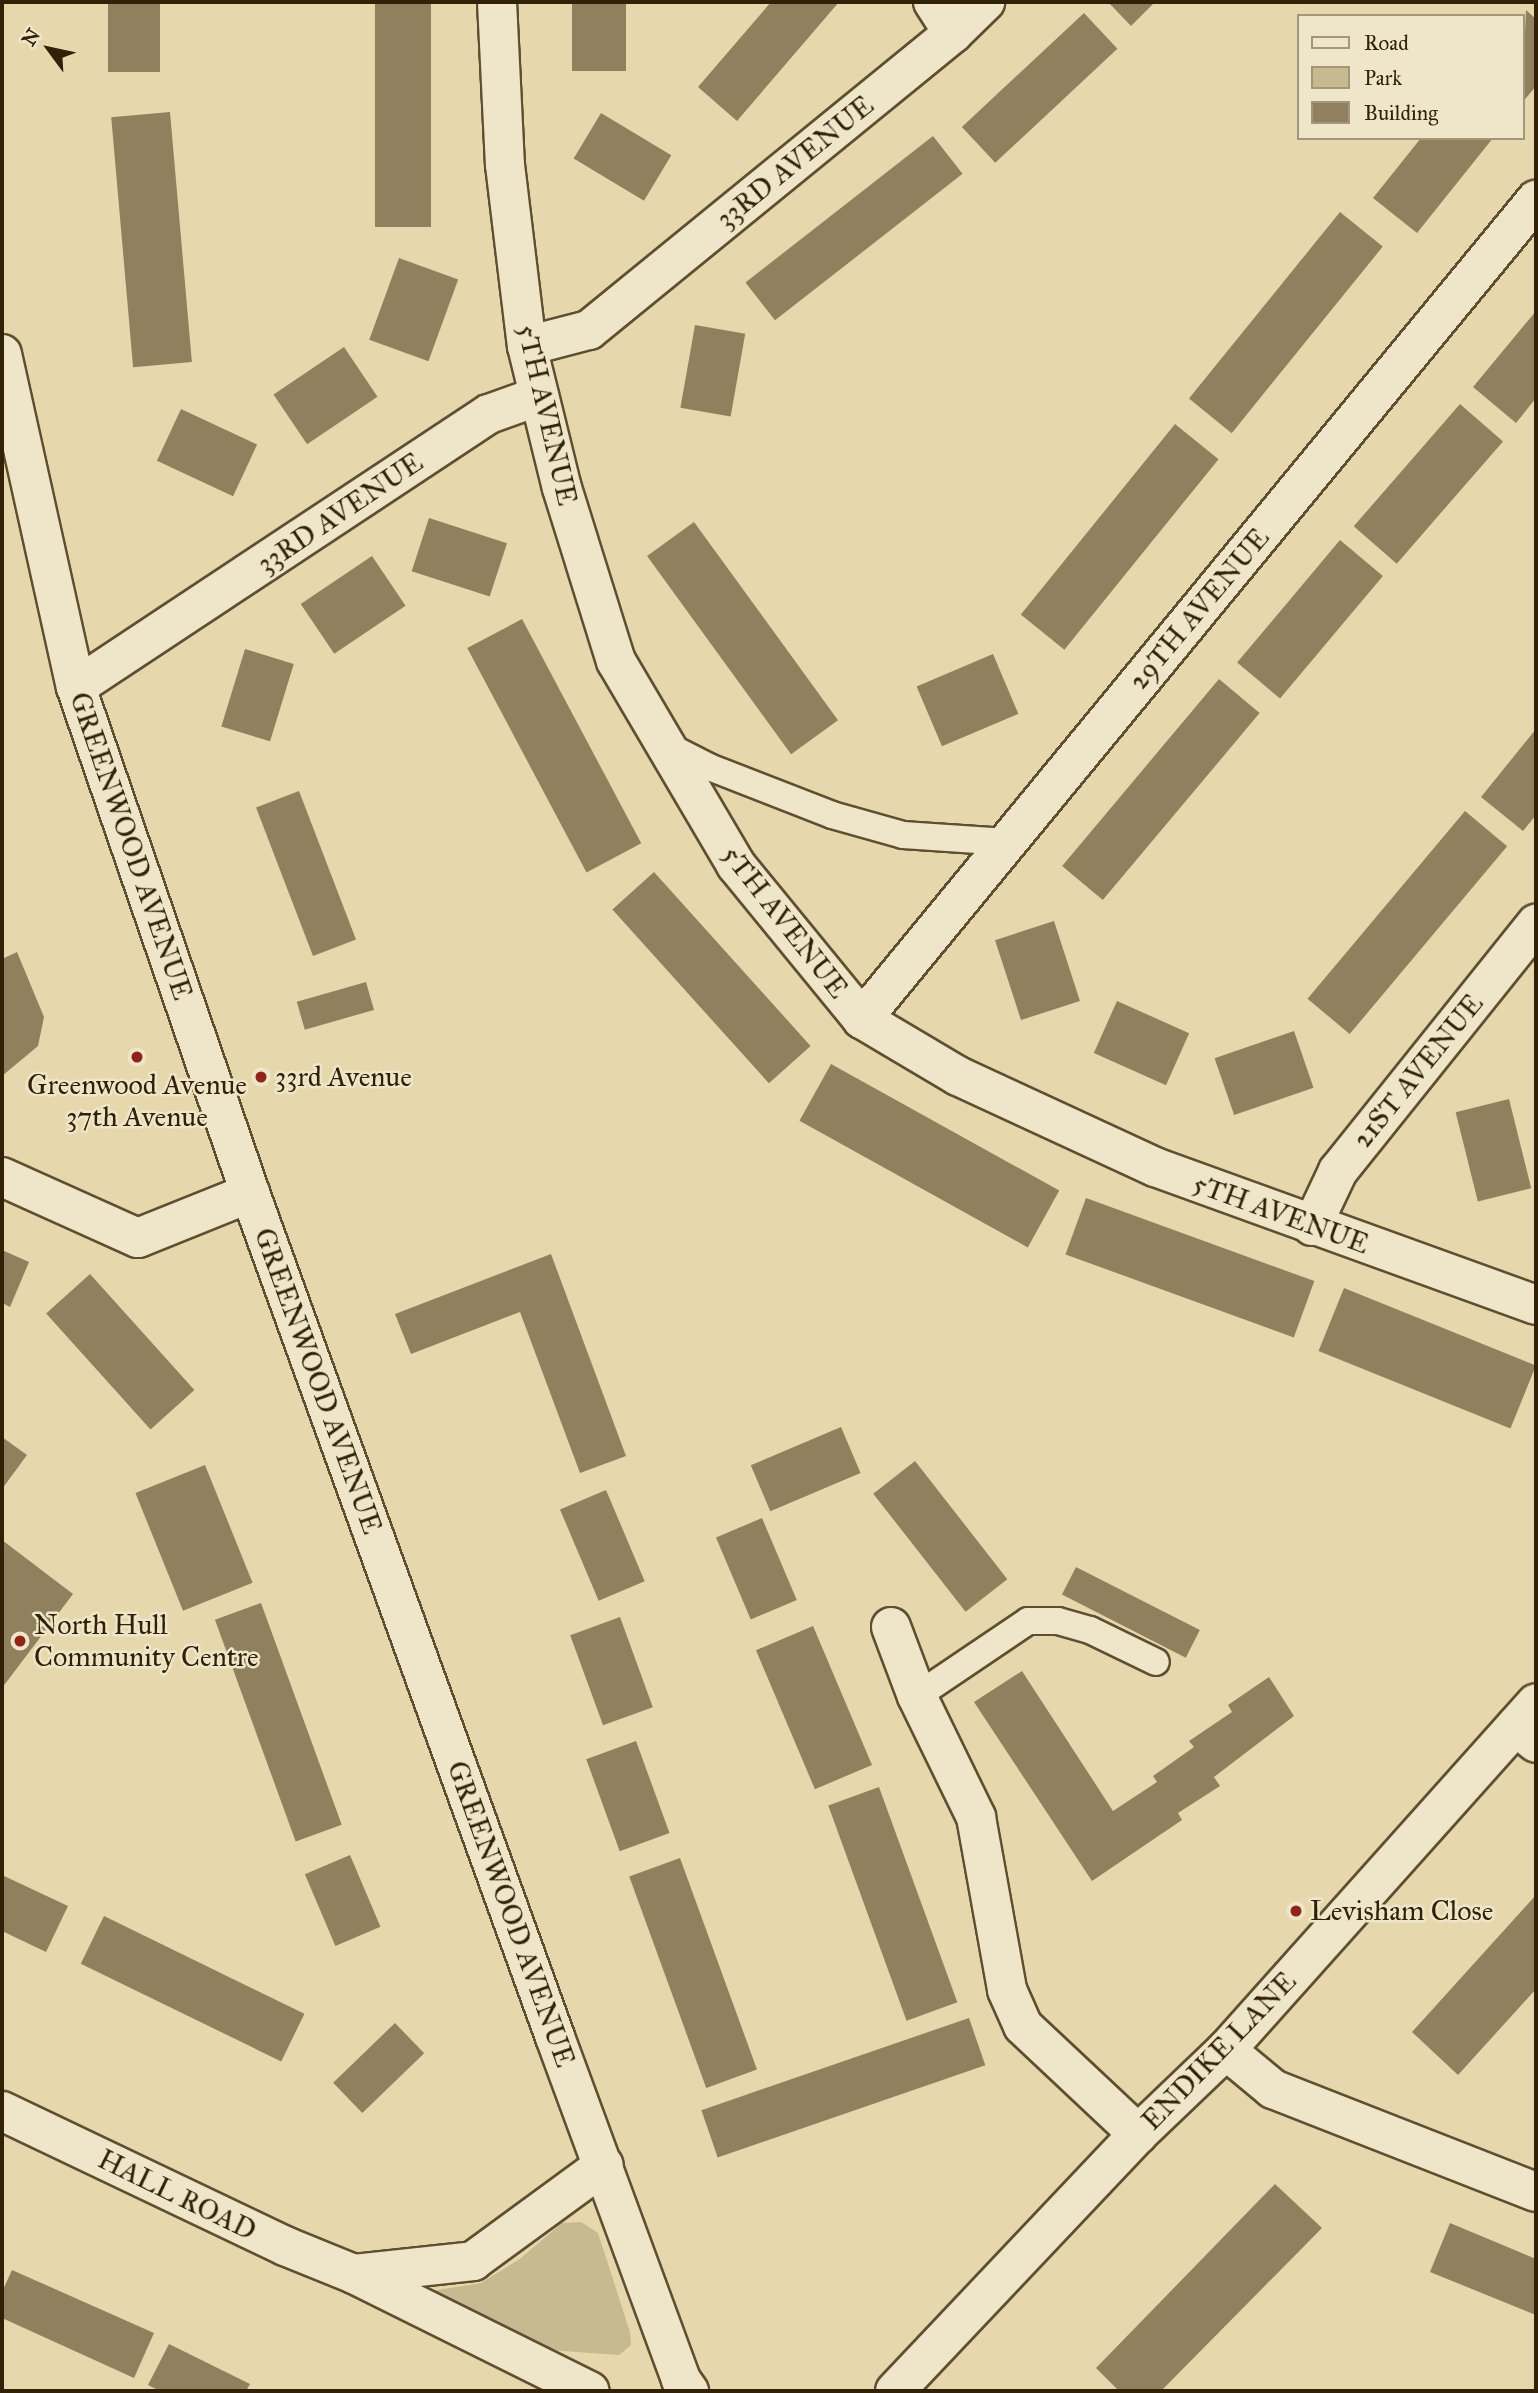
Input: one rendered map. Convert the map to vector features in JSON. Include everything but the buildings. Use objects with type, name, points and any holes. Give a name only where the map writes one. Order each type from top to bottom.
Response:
[{"type":"street","name":"5TH AVENUE","points":[[497,2],[505,165],[527,346],[562,488],[616,661],[736,865],[862,1019],[958,1076],[1143,1161],[1312,1226],[1536,1305]]},
{"type":"street","name":"33RD AVENUE","points":[[527,346],[589,330],[943,17],[985,2]]},
{"type":"street","name":"29TH AVENUE","points":[[862,1019],[1536,200]]},
{"type":"street","name":"GREENWOOD AVENUE","points":[[2,354],[76,687],[250,1193],[689,2391]]},
{"type":"street","name":"33RD AVENUE","points":[[76,687],[489,414],[539,396]]},
{"type":"street","name":"21ST AVENUE","points":[[1312,1226],[1338,1171],[1536,924]]},
{"type":"street","points":[[2,1177],[138,1238],[250,1193]]},
{"type":"street","points":[[891,1627],[917,1696],[976,1817],[1007,1990],[1023,2026],[1139,2134]]},
{"type":"street","name":"ENDIKE LANE","points":[[895,2391],[1139,2134],[1226,2050],[1530,1724]]},
{"type":"street","points":[[1226,2050],[1273,2089],[1536,2192]]},
{"type":"street","name":"HALL ROAD","points":[[2,2111],[285,2246],[354,2274],[590,2391]]},
{"type":"street","name":"HALL ROAD","points":[[354,2274],[473,2262],[604,2165]]},
{"type":"lane","points":[[665,744],[709,767],[832,816],[903,835],[1007,842]]},
{"type":"lane","points":[[917,1696],[1028,1620],[1058,1621],[1090,1630],[1156,1662]]},
{"type":"green space","points":[[581,2222],[598,2233],[630,2332],[631,2345],[619,2355],[550,2350],[419,2293],[481,2283],[521,2258],[562,2223]]},
{"type":"place","name":"Greenwood Avenue 37th Avenue","points":[[137,1057]]},
{"type":"place","name":"33rd Avenue","points":[[261,1077]]},
{"type":"place","name":"North Hull Community Centre","points":[[20,1641]]},
{"type":"place","name":"Levisham Close","points":[[1296,1911]]}]
